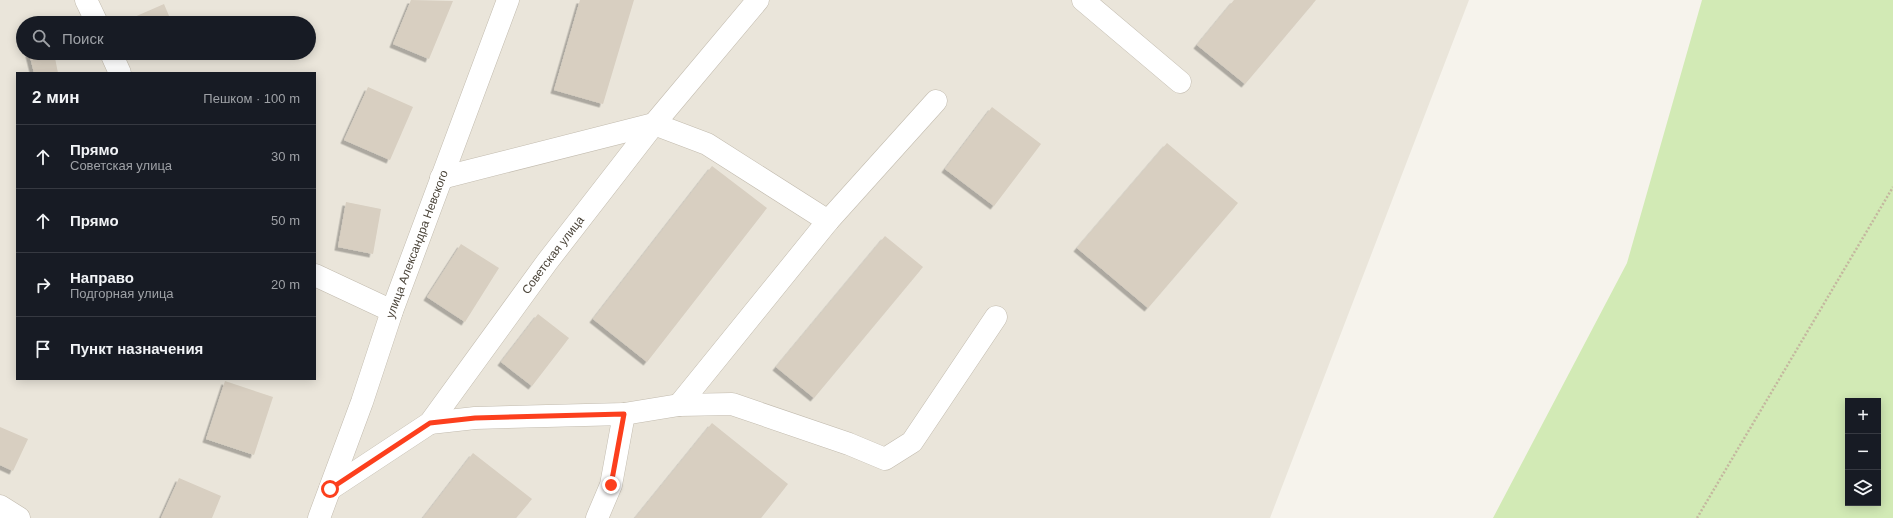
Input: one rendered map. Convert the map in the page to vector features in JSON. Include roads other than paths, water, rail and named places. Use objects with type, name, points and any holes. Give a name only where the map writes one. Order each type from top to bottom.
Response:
[{"type":"street","points":[[86,0],[94,16]]},
{"type":"street","name":"улица Александра Невского","points":[[318,518],[362,402],[392,311],[508,0]]},
{"type":"street","name":"Советская улица","points":[[330,489],[430,423],[547,262],[654,124],[758,0]]},
{"type":"street","points":[[1083,0],[1180,82]]},
{"type":"street","points":[[114,60],[120,72]]},
{"type":"street","points":[[679,405],[828,221],[936,101]]},
{"type":"street","points":[[441,178],[654,124],[708,144],[828,221]]},
{"type":"street","points":[[316,275],[392,311]]},
{"type":"street","points":[[430,423],[475,418],[624,414],[679,405],[732,404],[849,444],[885,459],[912,442],[996,317]]},
{"type":"street","points":[[597,518],[611,485],[624,414]]},
{"type":"street","points":[[0,506],[19,518]]}]
